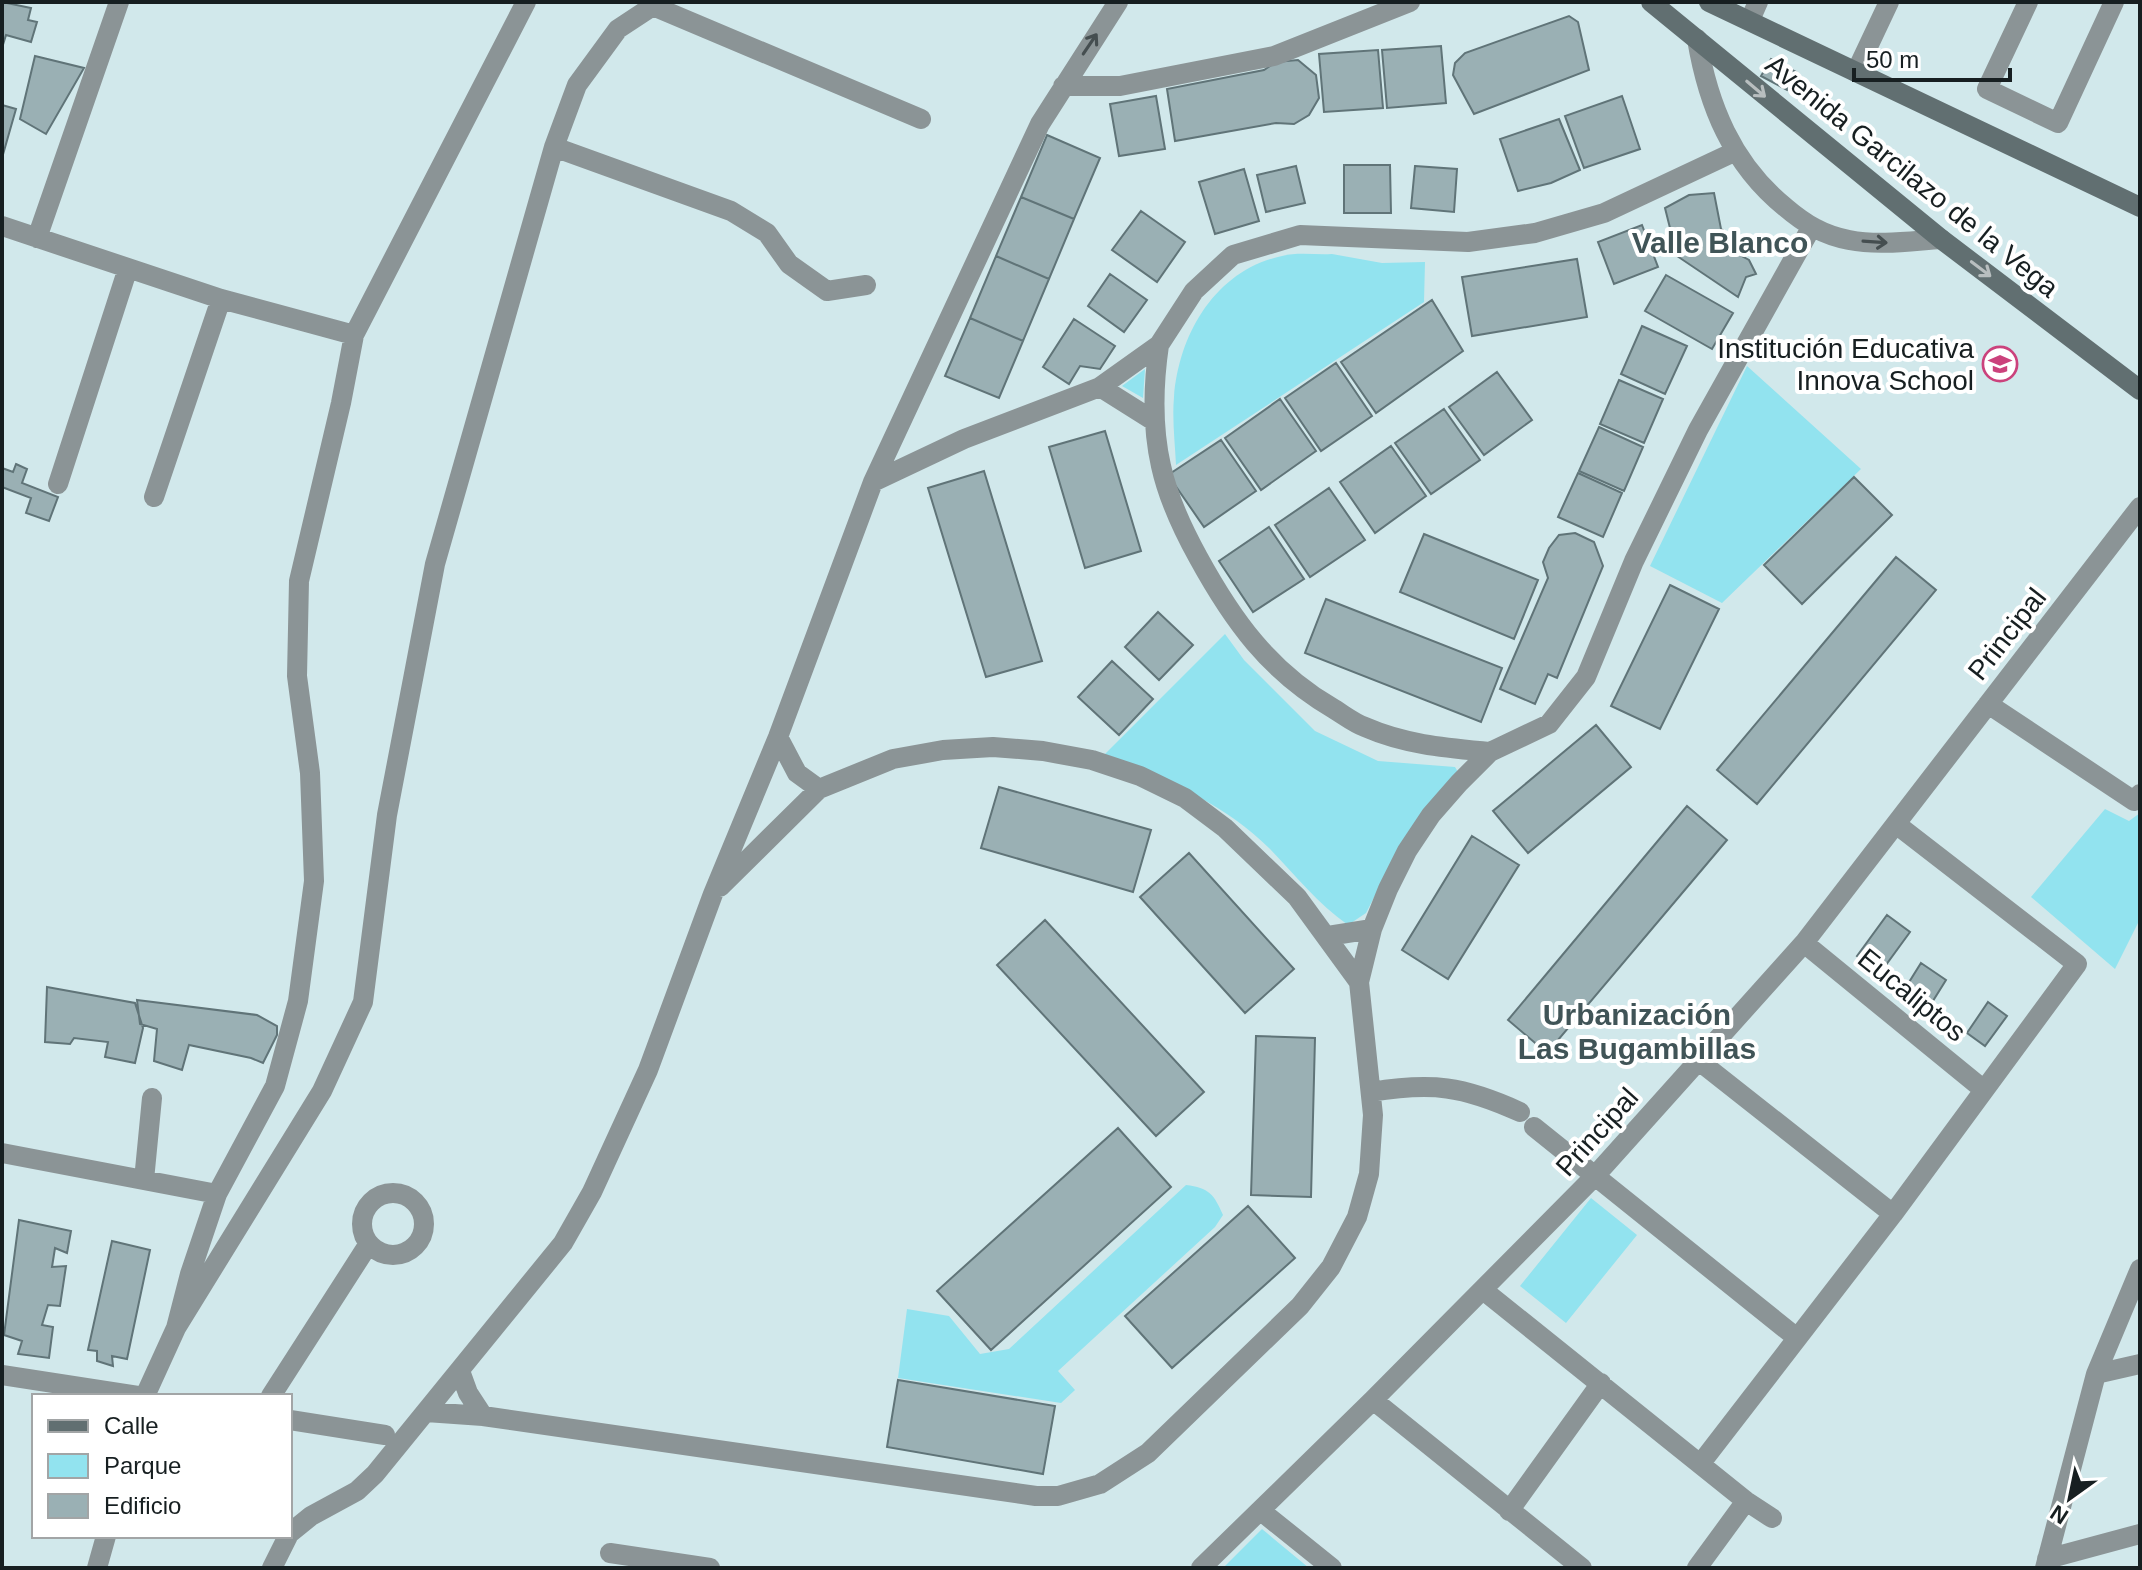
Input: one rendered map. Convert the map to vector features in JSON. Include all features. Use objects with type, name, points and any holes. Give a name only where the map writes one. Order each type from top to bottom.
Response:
[{"type":"street","points":[[37,238],[119,2]]},
{"type":"street","points":[[176,1328],[190,1274],[217,1194],[275,1086],[298,1001],[314,881],[310,773],[297,676],[299,581],[354,335],[526,2]]},
{"type":"street","points":[[292,1532],[311,1516],[357,1491],[375,1474],[563,1243],[592,1192],[648,1070],[713,894],[778,737],[873,482],[1034,138],[1063,86],[1118,2]]},
{"type":"street","points":[[1063,86],[1120,86],[1274,56],[1410,2]]},
{"type":"street","name":"Avenida Garcilazo de la Vega","points":[[1651,2],[1941,239],[2140,390]]},
{"type":"street","points":[[1709,2],[1754,11],[1856,72],[2140,207]]},
{"type":"street","points":[[1856,72],[1889,2]]},
{"type":"street","points":[[2028,2],[1987,89],[2058,123],[2114,2]]},
{"type":"street","points":[[146,1394],[176,1328],[322,1091],[363,1002],[387,815],[435,564],[554,147],[577,85],[618,29],[653,6],[921,119]]},
{"type":"street","points":[[1697,39],[1702,70],[1716,116],[1734,152],[1768,194],[1811,228],[1849,240],[1887,243],[1941,239]]},
{"type":"street","points":[[554,147],[731,211],[767,233],[789,264],[827,291],[866,285]]},
{"type":"street","points":[[873,482],[964,439],[1100,387],[1159,345],[1194,291],[1233,255],[1300,235],[1468,242],[1535,233],[1604,213],[1734,152]]},
{"type":"street","points":[[2,226],[221,299],[354,335]]},
{"type":"street","points":[[426,1412],[483,1416],[1012,1494],[1058,1496],[1100,1484],[1148,1453],[1300,1306],[1331,1267],[1357,1217],[1369,1174],[1373,1145],[1371,1092],[1359,982],[1372,929],[1388,889],[1431,815],[1459,783],[1490,752],[1549,724],[1586,677],[1634,561],[1698,430],[1811,228]]},
{"type":"street","points":[[58,484],[128,268]]},
{"type":"street","points":[[154,497],[221,299]]},
{"type":"street","points":[[1159,345],[1154,421],[1161,467],[1180,522],[1220,598],[1254,645],[1303,691],[1365,727],[1422,746],[1490,752]]},
{"type":"street","points":[[1100,387],[1154,421]]},
{"type":"street","name":"Principal","points":[[1201,1568],[1594,1177],[1804,943],[2140,507]]},
{"type":"street","points":[[1988,704],[2134,801],[2140,794]]},
{"type":"street","points":[[778,737],[797,773],[819,789]]},
{"type":"street","points":[[713,894],[819,789],[893,759],[943,750],[1005,748],[1043,751],[1092,760],[1140,776],[1195,805],[1225,828],[1297,897],[1359,982]]},
{"type":"street","points":[[1701,1463],[1893,1214],[2077,964],[1896,824]]},
{"type":"street","points":[[1328,936],[1372,929]]},
{"type":"street","name":"Eucaliptos","points":[[1804,943],[1984,1090]]},
{"type":"street","points":[[1699,1061],[1893,1214]]},
{"type":"street","points":[[1371,1092],[1408,1086],[1447,1087],[1484,1096],[1527,1119],[1594,1177],[1797,1338]]},
{"type":"street","points":[[144,1180],[152,1098]]},
{"type":"street","points":[[2,1153],[217,1194]]},
{"type":"street","points":[[272,1394],[368,1245]]},
{"type":"street","points":[[2046,1564],[2096,1374],[2140,1269]]},
{"type":"street","points":[[1483,1290],[1746,1501],[1772,1518]]},
{"type":"street","points":[[2096,1374],[2140,1364]]},
{"type":"street","points":[[460,1371],[468,1393],[483,1416]]},
{"type":"street","points":[[2,1375],[125,1394]]},
{"type":"street","points":[[1509,1511],[1601,1383]]},
{"type":"street","points":[[1373,1400],[1582,1568]]},
{"type":"street","points":[[292,1420],[385,1435]]},
{"type":"street","points":[[1697,1568],[1746,1501]]},
{"type":"street","points":[[1261,1511],[1332,1568]]},
{"type":"street","points":[[2046,1564],[2140,1534]]},
{"type":"street","points":[[97,1568],[105,1538]]},
{"type":"street","points":[[272,1568],[287,1538]]},
{"type":"street","points":[[610,1553],[710,1568]]},
{"type":"green space","points":[[1332,254],[1382,263],[1425,262],[1424,302],[1176,465],[1173,414],[1177,373],[1193,328],[1205,308],[1238,275],[1259,263],[1288,255]]},
{"type":"green space","points":[[1747,366],[1861,469],[1722,603],[1650,566]]},
{"type":"green space","points":[[1145,369],[1143,398],[1122,386]]},
{"type":"green space","points":[[1225,634],[1244,660],[1315,731],[1378,761],[1455,767],[1461,777],[1399,849],[1366,913],[1348,925],[1316,898],[1269,848],[1232,817],[1170,782],[1104,755]]},
{"type":"green space","points":[[2105,809],[2129,821],[2140,813],[2140,919],[2115,969],[2031,897]]},
{"type":"green space","points":[[1186,1185],[1210,1193],[1223,1215],[1215,1227],[1058,1371],[1075,1390],[1061,1403],[898,1378],[907,1309],[949,1316],[980,1354],[1009,1349]]},
{"type":"green space","points":[[1591,1198],[1637,1235],[1566,1323],[1520,1286]]},
{"type":"green space","points":[[1262,1529],[1309,1568],[1223,1568]]},
{"type":"building","points":[[2,2],[31,8],[28,20],[37,22],[31,42],[6,35],[2,48]]},
{"type":"building","points":[[1569,16],[1578,22],[1589,70],[1474,114],[1453,75],[1455,63],[1465,53]]},
{"type":"building","points":[[1441,46],[1446,103],[1387,108],[1382,50]]},
{"type":"building","points":[[1378,50],[1383,108],[1324,112],[1319,54]]},
{"type":"building","points":[[35,56],[84,68],[46,134],[20,119]]},
{"type":"building","points":[[1771,59],[1796,72],[1787,90],[1761,76]]},
{"type":"building","points":[[1298,60],[1316,75],[1319,98],[1309,115],[1294,124],[1276,123],[1175,141],[1167,89],[1264,70],[1276,62]]},
{"type":"building","points":[[1156,96],[1165,149],[1119,156],[1110,104]]},
{"type":"building","points":[[1622,96],[1640,149],[1584,168],[1565,116]]},
{"type":"building","points":[[2,105],[16,109],[2,158]]},
{"type":"building","points":[[1559,119],[1580,170],[1551,183],[1518,191],[1500,139]]},
{"type":"building","points":[[1047,135],[1100,158],[1074,219],[1021,197]]},
{"type":"building","points":[[1344,165],[1390,165],[1391,213],[1344,213]]},
{"type":"building","points":[[1296,166],[1305,203],[1266,212],[1257,175]]},
{"type":"building","points":[[1415,166],[1457,169],[1454,212],[1411,208]]},
{"type":"building","points":[[1244,169],[1259,221],[1215,234],[1199,182]]},
{"type":"building","points":[[1714,193],[1721,229],[1735,238],[1740,255],[1749,260],[1756,274],[1746,277],[1738,297],[1677,256],[1665,208],[1689,195]]},
{"type":"building","points":[[1021,197],[1074,219],[1049,279],[996,256]]},
{"type":"building","points":[[1141,211],[1185,242],[1157,282],[1112,250]]},
{"type":"building","points":[[1642,225],[1658,267],[1614,284],[1598,242]]},
{"type":"building","points":[[996,256],[1049,279],[1023,341],[970,318]]},
{"type":"building","points":[[1577,259],[1587,317],[1472,336],[1462,277]]},
{"type":"building","points":[[1110,274],[1147,300],[1124,332],[1088,306]]},
{"type":"building","points":[[1666,275],[1733,313],[1712,349],[1645,311]]},
{"type":"building","points":[[1432,300],[1463,351],[1376,413],[1341,362]]},
{"type":"building","points":[[970,318],[1023,341],[999,398],[945,376]]},
{"type":"building","points":[[1074,319],[1115,346],[1100,369],[1080,366],[1069,384],[1043,367]]},
{"type":"building","points":[[1642,326],[1687,346],[1665,394],[1621,374]]},
{"type":"building","points":[[1336,363],[1372,416],[1321,451],[1285,398]]},
{"type":"building","points":[[1497,372],[1532,420],[1484,455],[1449,407]]},
{"type":"building","points":[[1619,380],[1663,399],[1644,443],[1600,424]]},
{"type":"building","points":[[1280,399],[1316,451],[1261,490],[1225,438]]},
{"type":"building","points":[[1444,409],[1480,460],[1431,494],[1395,443]]},
{"type":"building","points":[[1599,427],[1643,447],[1624,491],[1579,471]]},
{"type":"building","points":[[1105,431],[1141,551],[1085,568],[1049,447]]},
{"type":"building","points":[[1221,440],[1256,491],[1204,527],[1168,475]]},
{"type":"building","points":[[1391,446],[1426,496],[1375,533],[1340,482]]},
{"type":"building","points":[[16,464],[27,469],[22,483],[58,497],[49,521],[26,513],[31,498],[2,487],[2,468],[13,472]]},
{"type":"building","points":[[984,471],[1042,661],[986,677],[928,488]]},
{"type":"building","points":[[1578,473],[1622,493],[1603,537],[1558,517]]},
{"type":"building","points":[[1854,477],[1892,515],[1802,604],[1764,565]]},
{"type":"building","points":[[1329,488],[1365,540],[1310,577],[1275,525]]},
{"type":"building","points":[[1269,527],[1304,579],[1253,612],[1219,561]]},
{"type":"building","points":[[1575,533],[1594,542],[1603,566],[1557,678],[1548,674],[1535,704],[1500,689],[1548,578],[1543,562],[1549,548],[1559,535]]},
{"type":"building","points":[[1424,534],[1538,580],[1514,639],[1400,592]]},
{"type":"building","points":[[1896,557],[1936,590],[1757,804],[1717,770]]},
{"type":"building","points":[[1670,585],[1719,609],[1660,729],[1611,706]]},
{"type":"building","points":[[1326,599],[1502,668],[1481,722],[1305,653]]},
{"type":"building","points":[[1158,612],[1193,645],[1159,680],[1125,647]]},
{"type":"building","points":[[1112,661],[1153,699],[1119,735],[1078,697]]},
{"type":"building","points":[[1596,725],[1631,767],[1528,853],[1493,811]]},
{"type":"building","points":[[999,787],[1151,830],[1133,892],[981,848]]},
{"type":"building","points":[[1687,806],[1727,840],[1547,1053],[1508,1020]]},
{"type":"building","points":[[1472,836],[1519,865],[1448,979],[1402,950]]},
{"type":"building","points":[[1189,853],[1294,969],[1245,1013],[1140,897]]},
{"type":"building","points":[[1887,915],[1910,932],[1880,973],[1857,956]]},
{"type":"building","points":[[1045,920],[1204,1092],[1156,1136],[997,965]]},
{"type":"building","points":[[1921,963],[1946,980],[1931,1004],[1906,987]]},
{"type":"building","points":[[47,987],[135,1003],[143,1028],[135,1063],[105,1057],[108,1042],[74,1038],[70,1044],[45,1042]]},
{"type":"building","points":[[137,1000],[257,1015],[277,1026],[277,1035],[263,1063],[189,1045],[182,1070],[154,1061],[157,1029],[140,1024]]},
{"type":"building","points":[[1988,1002],[2007,1016],[1985,1046],[1967,1033]]},
{"type":"building","points":[[1256,1036],[1315,1038],[1311,1197],[1251,1195]]},
{"type":"building","points":[[1118,1128],[1171,1187],[991,1350],[937,1291]]},
{"type":"building","points":[[1248,1206],[1295,1258],[1172,1368],[1125,1316]]},
{"type":"building","points":[[19,1220],[71,1231],[67,1253],[55,1248],[52,1267],[66,1266],[60,1306],[48,1305],[42,1325],[53,1327],[49,1358],[18,1354],[22,1341],[4,1335]]},
{"type":"building","points":[[112,1241],[150,1250],[127,1359],[112,1356],[113,1366],[97,1361],[97,1351],[88,1350]]},
{"type":"building","points":[[898,1380],[1055,1406],[1043,1474],[887,1447]]},
{"type":"place","name":"Institución Educativa Innova School","points":[[2000,364]]},
{"type":"district","name":"Valle Blanco","points":[[1720,242]]},
{"type":"district","name":"Urbanización Las Bugambillas","points":[[1637,1031]]}]
